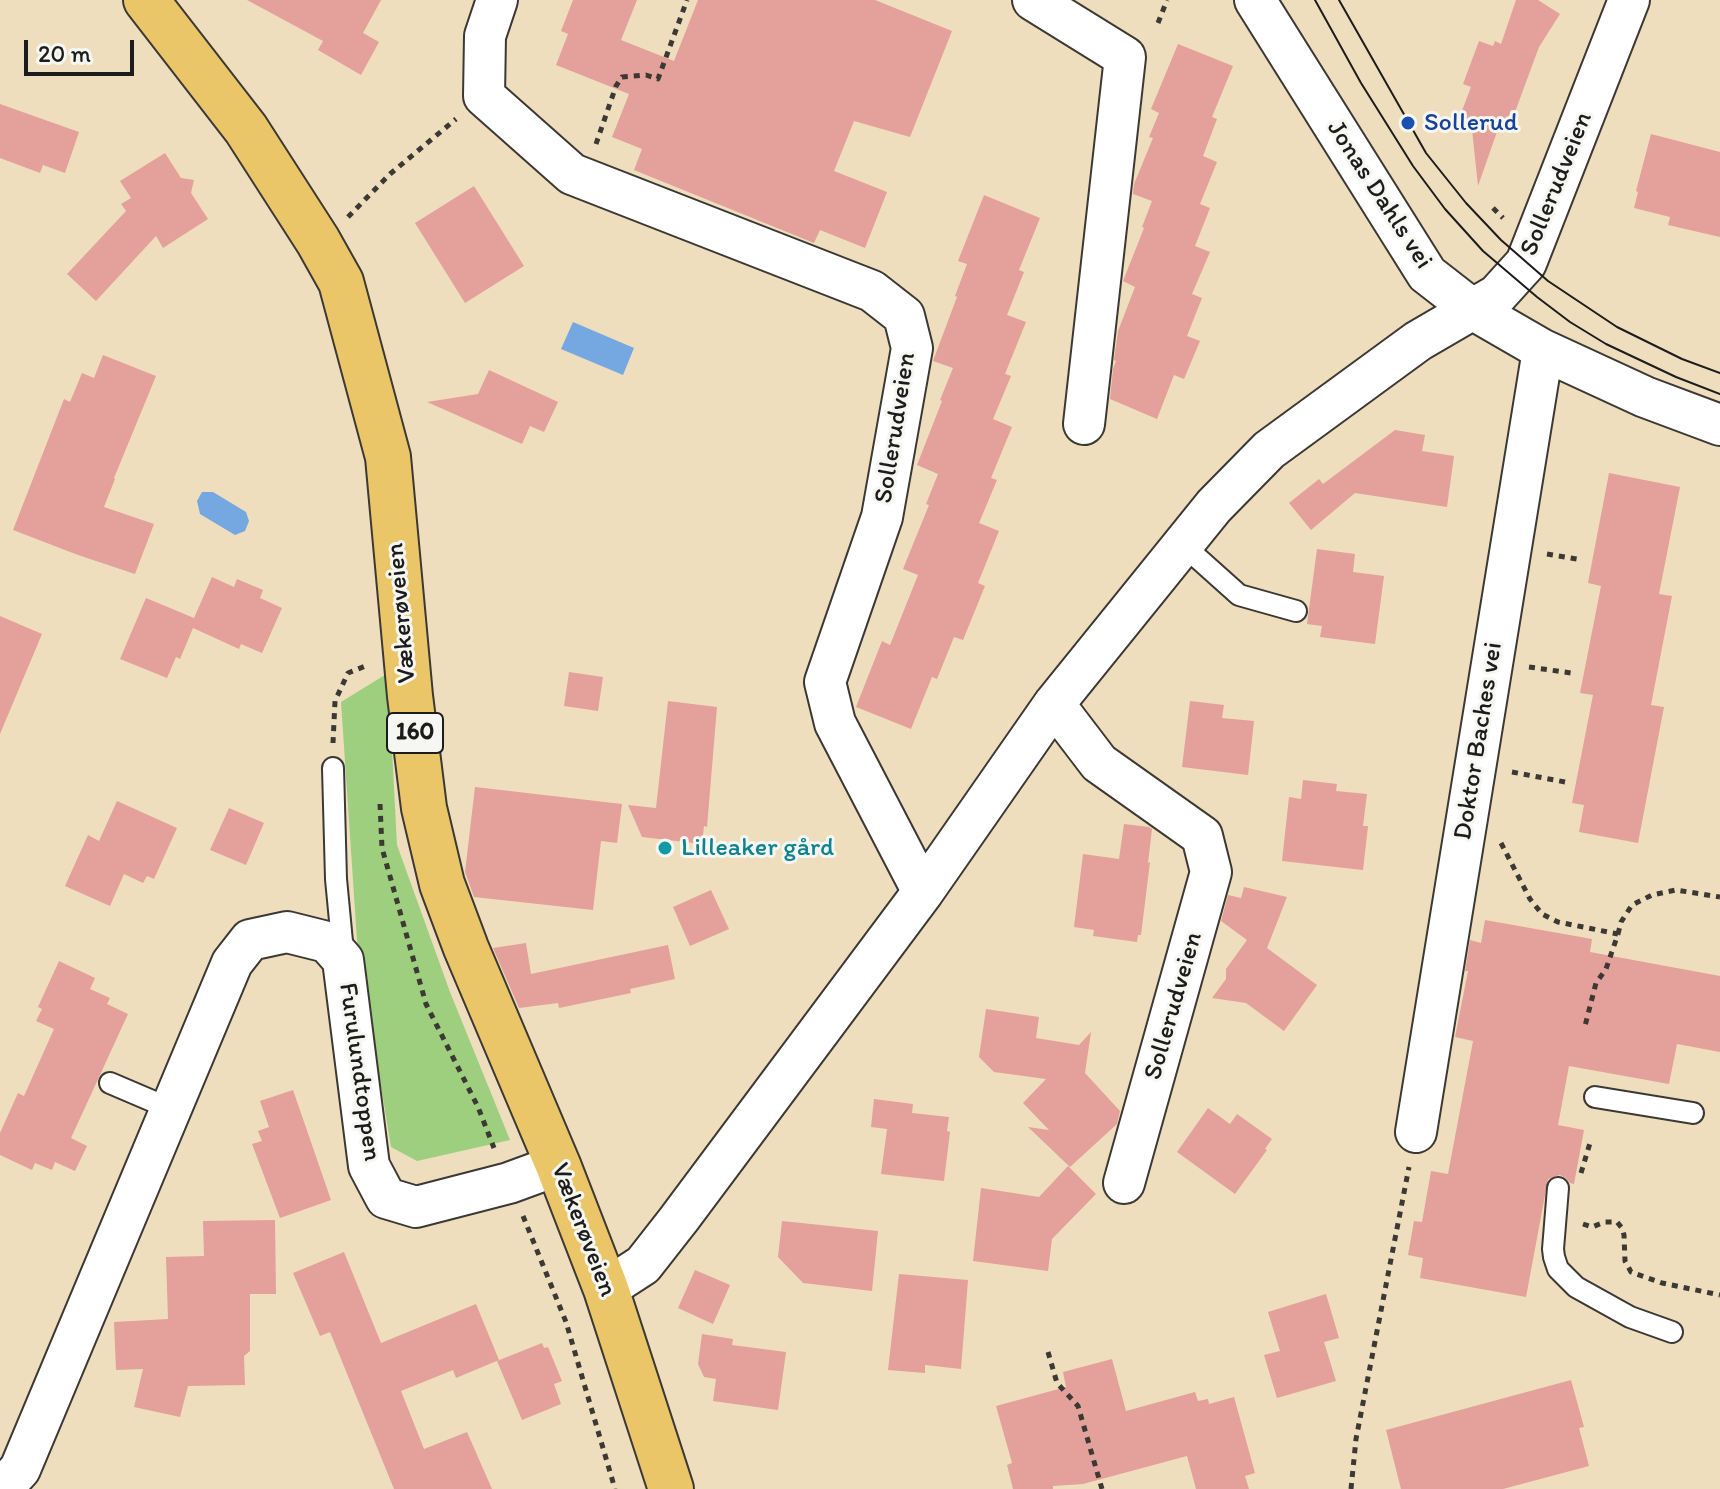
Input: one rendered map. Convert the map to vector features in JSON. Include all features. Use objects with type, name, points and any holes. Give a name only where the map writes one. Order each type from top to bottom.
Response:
[{"type":"main road","name":"Vækerøveien","points":[[146,0],[246,129],[341,282],[388,457],[410,696],[424,808],[442,884],[606,1289],[671,1489]]},
{"type":"street","points":[[484,96],[485,36],[497,0]]},
{"type":"street","points":[[1033,0],[1125,57],[1084,424]]},
{"type":"street","name":"Jonas Dahls vei","points":[[1255,0],[1427,274],[1472,309],[1543,350],[1645,397],[1720,425]]},
{"type":"street","name":"Sollerudveien","points":[[606,1289],[643,1265],[923,892],[1054,704],[1214,506],[1269,450],[1418,341],[1497,295],[1526,263],[1629,0]]},
{"type":"street","name":"Sollerudveien","points":[[484,96],[572,174],[872,291],[904,316],[912,348],[882,517],[825,682],[835,723],[923,892]]},
{"type":"street","name":"Doktor Baches vei","points":[[1416,1132],[1543,350]]},
{"type":"street","name":"Sollerudveien","points":[[1054,704],[1099,763],[1202,836],[1211,872],[1124,1183]]},
{"type":"street","name":"Furulundtoppen","points":[[2,1489],[20,1469],[232,963],[250,940],[287,932],[321,939],[343,960],[369,1166],[386,1198],[416,1207],[509,1183],[558,1165]]},
{"type":"lane","points":[[1182,544],[1239,595],[1296,611]]},
{"type":"lane","points":[[333,768],[336,879],[343,960]]},
{"type":"lane","points":[[110,1083],[171,1109]]},
{"type":"lane","points":[[1595,1097],[1693,1113]]},
{"type":"lane","points":[[1568,1187],[1553,1249],[1558,1269],[1576,1287],[1630,1317],[1672,1332]]},
{"type":"path","points":[[584,179],[616,86],[622,77],[632,75],[658,79],[687,0]]},
{"type":"path","points":[[1158,23],[1167,0]]},
{"type":"path","points":[[321,246],[390,174],[484,96]]},
{"type":"path","points":[[333,768],[335,701],[348,673],[373,663]]},
{"type":"path","points":[[1565,782],[1474,775],[1530,899],[1542,914],[1558,922],[1618,934]]},
{"type":"path","points":[[1585,1026],[1596,983],[1606,969],[1621,922],[1632,905],[1652,895],[1676,890],[1720,897]]},
{"type":"path","points":[[1351,1489],[1356,1439],[1416,1132]]},
{"type":"path","points":[[1568,1187],[1590,1143]]},
{"type":"path","points":[[1579,1221],[1592,1227],[1617,1222],[1624,1235],[1625,1261],[1631,1272],[1662,1283],[1720,1295]]},
{"type":"path","points":[[1048,1352],[1057,1383],[1078,1406],[1102,1489]]},
{"type":"green space","points":[[388,673],[397,845],[450,992],[510,1140],[417,1161],[391,1147],[357,940],[341,702]]},
{"type":"water","points":[[573,322],[634,348],[623,375],[561,349]]},
{"type":"water","points":[[202,492],[213,492],[246,512],[249,521],[245,531],[235,535],[200,514],[197,501]]},
{"type":"building","points":[[247,0],[381,0],[363,33],[379,42],[361,75],[318,50],[323,41]]},
{"type":"building","points":[[573,0],[637,0],[621,40],[674,61],[698,0],[875,0],[952,31],[910,137],[854,121],[834,171],[887,192],[865,248],[820,230],[814,243],[634,170],[642,149],[612,137],[629,94],[556,65],[568,34],[561,31]]},
{"type":"building","points":[[1516,0],[1538,0],[1560,14],[1539,47],[1515,112],[1511,110],[1503,131],[1498,129],[1478,186],[1471,120],[1460,116],[1471,87],[1463,84],[1479,41],[1493,46],[1495,41],[1501,44]]},
{"type":"building","points":[[1178,44],[1233,66],[1212,117],[1217,119],[1203,156],[1217,162],[1200,204],[1210,208],[1195,246],[1210,252],[1192,294],[1202,298],[1187,336],[1200,341],[1184,379],[1174,375],[1157,419],[1110,399],[1118,331],[1135,287],[1123,281],[1152,201],[1133,194],[1134,184],[1153,138],[1149,137],[1159,113],[1151,109]]},
{"type":"building","points":[[0,104],[79,132],[65,173],[43,165],[40,173],[0,158]]},
{"type":"building","points":[[1651,134],[1720,152],[1720,237],[1668,225],[1670,217],[1634,208]]},
{"type":"building","points":[[165,153],[181,178],[194,180],[191,193],[208,219],[163,248],[156,236],[96,301],[67,274],[126,211],[121,204],[131,198],[120,181]]},
{"type":"building","points":[[474,186],[524,266],[465,303],[415,223]]},
{"type":"building","points":[[984,195],[1040,218],[1019,270],[1024,272],[1007,315],[1026,322],[1005,374],[1011,376],[993,419],[1012,427],[991,478],[997,480],[979,523],[999,531],[978,583],[985,586],[963,640],[954,637],[937,679],[932,677],[911,729],[856,707],[882,641],[890,645],[918,575],[903,569],[938,474],[917,465],[953,368],[933,361],[967,264],[958,261]]},
{"type":"building","points":[[103,355],[156,376],[104,507],[154,524],[135,574],[13,530],[64,399],[70,402],[82,373],[94,378]]},
{"type":"building","points":[[489,370],[558,402],[544,432],[530,426],[522,444],[427,402],[478,394]]},
{"type":"building","points":[[1395,430],[1425,435],[1422,451],[1454,456],[1447,507],[1355,493],[1311,530],[1289,503],[1319,479],[1323,484]]},
{"type":"building","points":[[1609,473],[1680,487],[1659,594],[1672,596],[1651,705],[1664,707],[1638,843],[1579,832],[1584,805],[1572,803],[1593,695],[1580,693],[1601,586],[1588,583]]},
{"type":"building","points":[[1317,549],[1355,554],[1353,572],[1384,576],[1375,644],[1320,637],[1322,626],[1307,624]]},
{"type":"building","points":[[212,577],[234,587],[237,579],[263,590],[260,598],[282,608],[262,653],[241,644],[239,649],[193,628],[180,659],[176,657],[167,678],[120,659],[146,598],[194,618]]},
{"type":"building","points":[[0,616],[42,634],[0,734]]},
{"type":"building","points":[[569,672],[603,677],[598,711],[564,706]]},
{"type":"building","points":[[668,701],[717,707],[707,827],[704,826],[702,844],[642,837],[628,805],[656,808]]},
{"type":"building","points":[[1190,701],[1224,705],[1222,718],[1254,721],[1248,775],[1182,767]]},
{"type":"building","points":[[1303,780],[1337,784],[1336,791],[1367,794],[1363,826],[1368,826],[1363,870],[1282,861],[1289,797],[1301,799]]},
{"type":"building","points":[[475,787],[622,804],[617,843],[601,841],[593,910],[474,897],[465,872]]},
{"type":"building","points":[[117,801],[177,828],[154,879],[147,876],[143,883],[124,874],[110,906],[65,886],[88,835],[99,841]]},
{"type":"building","points":[[229,808],[264,823],[246,865],[210,850]]},
{"type":"building","points":[[1124,824],[1152,829],[1141,935],[1138,935],[1137,942],[1093,936],[1094,930],[1074,927],[1083,854],[1119,859]]},
{"type":"building","points":[[1244,887],[1287,897],[1267,948],[1317,985],[1284,1031],[1246,1003],[1212,998],[1226,979],[1226,969],[1247,940],[1221,921],[1228,895],[1241,898]]},
{"type":"building","points":[[711,890],[729,929],[690,946],[673,907]]},
{"type":"building","points":[[1485,920],[1592,939],[1590,952],[1720,976],[1720,1052],[1677,1044],[1669,1084],[1569,1066],[1558,1125],[1584,1130],[1574,1184],[1560,1175],[1548,1179],[1526,1297],[1420,1278],[1423,1258],[1408,1255],[1414,1221],[1422,1222],[1431,1171],[1448,1174],[1473,1041],[1455,1037],[1468,971],[1465,971],[1470,940],[1481,943]]},
{"type":"building","points":[[526,943],[531,974],[668,945],[675,979],[630,989],[631,993],[559,1008],[558,1003],[519,1008],[493,948]]},
{"type":"building","points":[[59,961],[95,978],[90,989],[110,998],[107,1004],[128,1014],[71,1138],[87,1146],[75,1171],[55,1162],[52,1170],[35,1163],[32,1170],[0,1155],[0,1133],[18,1093],[24,1096],[54,1029],[36,1021],[42,1009],[38,1007]]},
{"type":"building","points":[[986,1009],[1039,1017],[1036,1038],[1079,1045],[1091,1032],[1085,1073],[1120,1111],[1117,1124],[1070,1167],[1028,1127],[1049,1130],[1023,1103],[1046,1079],[994,1072],[979,1057]]},
{"type":"building","points":[[293,1090],[331,1200],[280,1218],[252,1144],[262,1141],[258,1131],[269,1127],[260,1101]]},
{"type":"building","points":[[874,1099],[913,1104],[912,1113],[949,1117],[944,1181],[881,1174],[887,1129],[871,1127]]},
{"type":"building","points":[[1208,1108],[1230,1124],[1237,1114],[1272,1139],[1235,1194],[1177,1152]]},
{"type":"building","points":[[1068,1166],[1096,1194],[1052,1239],[1048,1271],[973,1261],[981,1188],[1039,1197]]},
{"type":"building","points":[[275,1220],[276,1294],[250,1294],[250,1351],[244,1356],[245,1385],[188,1386],[180,1417],[134,1407],[143,1369],[116,1370],[114,1322],[168,1319],[166,1257],[204,1256],[203,1221]]},
{"type":"building","points":[[782,1221],[878,1231],[872,1291],[803,1283],[778,1257]]},
{"type":"building","points":[[344,1252],[381,1343],[476,1304],[499,1360],[456,1378],[453,1370],[401,1391],[424,1449],[467,1432],[492,1489],[394,1489],[330,1332],[320,1336],[293,1273]]},
{"type":"building","points":[[695,1270],[730,1285],[713,1324],[678,1308]]},
{"type":"building","points":[[899,1274],[968,1280],[961,1369],[925,1365],[925,1373],[888,1370]]},
{"type":"building","points":[[1326,1294],[1339,1338],[1324,1342],[1336,1381],[1277,1398],[1264,1355],[1280,1351],[1268,1312]]},
{"type":"building","points":[[702,1334],[733,1339],[732,1345],[786,1352],[778,1410],[713,1401],[716,1379],[704,1377],[698,1364]]},
{"type":"building","points":[[542,1343],[544,1348],[548,1347],[562,1381],[554,1384],[561,1404],[522,1420],[497,1361]]},
{"type":"building","points":[[1112,1359],[1126,1411],[1195,1392],[1198,1401],[1208,1399],[1209,1404],[1234,1397],[1255,1473],[1245,1476],[1249,1489],[1196,1489],[1187,1456],[1083,1484],[1053,1486],[1053,1489],[1013,1489],[1007,1465],[1012,1463],[996,1406],[1066,1387],[1063,1372]]},
{"type":"building","points":[[1571,1380],[1584,1427],[1579,1428],[1589,1466],[1503,1489],[1401,1489],[1386,1430]]},
{"type":"tram line","points":[[1315,0],[1361,83],[1413,166],[1445,209],[1483,251],[1570,322],[1606,344],[1720,394]]},
{"type":"tram line","points":[[1339,0],[1426,153],[1501,240],[1548,281],[1617,327],[1682,359],[1720,373]]},
{"type":"place","name":"Sollerud","points":[[1408,123]]},
{"type":"place","name":"Lilleaker gård","points":[[665,848]]}]
